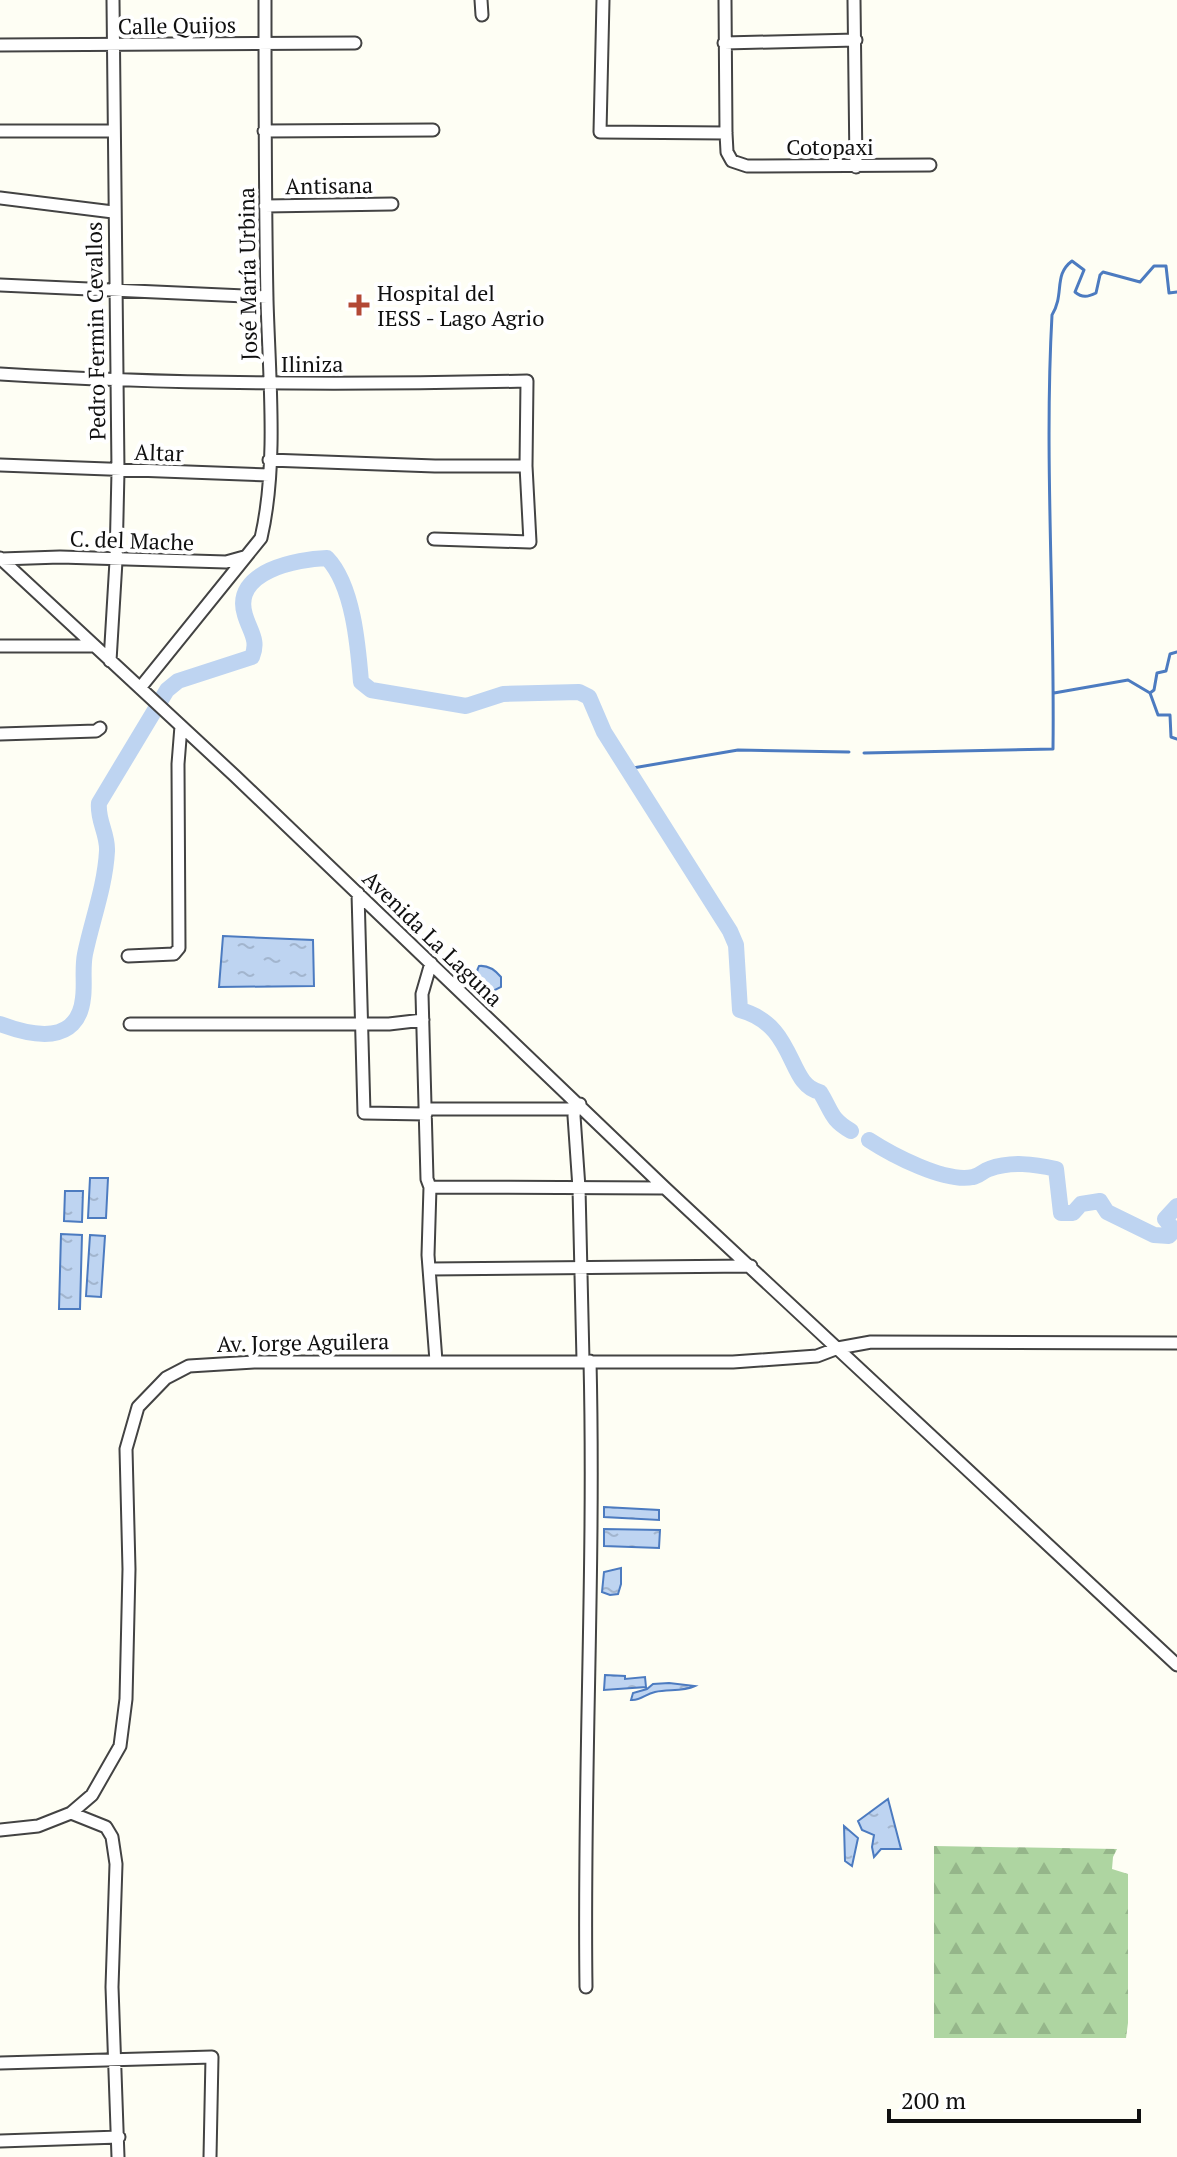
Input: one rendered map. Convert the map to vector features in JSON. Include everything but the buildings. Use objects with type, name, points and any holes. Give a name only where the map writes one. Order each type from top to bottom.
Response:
[{"type":"street","name":"Pedro Fermin Cevallos","points":[[110,661],[118,471],[113,0]]},
{"type":"street","name":"José María Urbina","points":[[244,557],[261,538],[269,475],[265,0]]},
{"type":"street","points":[[481,0],[482,15]]},
{"type":"street","points":[[603,0],[600,132],[726,133],[725,0]]},
{"type":"street","points":[[854,0],[856,167]]},
{"type":"street","points":[[724,43],[856,40]]},
{"type":"street","name":"Calle Quijos","points":[[0,45],[355,43]]},
{"type":"street","points":[[264,131],[433,130]]},
{"type":"street","points":[[0,131],[114,131]]},
{"type":"street","name":"Cotopaxi","points":[[726,133],[727,152],[732,161],[747,166],[930,165]]},
{"type":"street","points":[[0,198],[113,212]]},
{"type":"street","name":"Antisana","points":[[265,206],[392,204]]},
{"type":"street","points":[[0,285],[267,297]]},
{"type":"street","name":"Iliniza","points":[[0,374],[116,381],[527,381],[526,466]]},
{"type":"street","points":[[269,460],[526,466],[530,542],[434,539]]},
{"type":"street","name":"Altar","points":[[0,465],[269,475]]},
{"type":"street","name":"C. del Mache","points":[[1,559],[60,557],[226,562],[244,557]]},
{"type":"street","points":[[144,692],[244,557]]},
{"type":"street","name":"Avenida La Laguna","points":[[1,559],[358,893],[665,1188],[1177,1665]]},
{"type":"street","points":[[0,646],[92,646]]},
{"type":"street","points":[[128,956],[174,954],[179,948],[178,764],[181,726]]},
{"type":"street","points":[[0,734],[96,731],[100,728]]},
{"type":"street","points":[[358,893],[364,1113],[578,1106],[581,1267],[593,1479],[587,1716],[586,1987]]},
{"type":"street","points":[[431,963],[422,994],[430,1269],[436,1361]]},
{"type":"street","points":[[130,1024],[389,1024],[423,1020]]},
{"type":"street","points":[[430,1187],[665,1188]]},
{"type":"street","points":[[430,1269],[751,1266]]},
{"type":"street","name":"Av. Jorge Aguilera","points":[[0,1830],[38,1826],[71,1813],[92,1795],[120,1746],[124,1728],[129,1569],[126,1449],[138,1407],[166,1378],[189,1366],[216,1362],[733,1362],[817,1356],[838,1348],[871,1342],[1177,1343]]},
{"type":"street","points":[[71,1813],[100,1823],[112,1837],[116,1864],[112,1987],[118,2157]]},
{"type":"street","points":[[0,2063],[212,2057],[210,2157]]},
{"type":"street","points":[[0,2141],[119,2137]]},
{"type":"green space","points":[[934,1846],[1117,1849],[1112,1869],[1128,1874],[1126,2038],[934,2038]]},
{"type":"water","points":[[223,936],[313,940],[314,986],[219,987]]},
{"type":"water","points":[[479,966],[489,967],[499,975],[501,987],[493,991],[483,984],[477,974]]},
{"type":"water","points":[[90,1178],[108,1178],[106,1218],[88,1218]]},
{"type":"water","points":[[65,1191],[83,1191],[82,1222],[64,1221]]},
{"type":"water","points":[[61,1234],[82,1235],[80,1309],[59,1309]]},
{"type":"water","points":[[90,1235],[105,1236],[101,1297],[86,1296]]},
{"type":"water","points":[[604,1507],[659,1510],[659,1520],[604,1517]]},
{"type":"water","points":[[604,1529],[660,1530],[659,1548],[604,1546]]},
{"type":"water","points":[[621,1568],[618,1594],[602,1592],[604,1572]]},
{"type":"water","points":[[605,1675],[625,1676],[625,1679],[645,1677],[646,1687],[604,1690]]},
{"type":"water","points":[[653,1684],[695,1686],[655,1692],[631,1700],[633,1693]]},
{"type":"water","points":[[888,1799],[901,1849],[881,1849],[874,1857],[874,1835],[862,1830],[858,1821]]},
{"type":"water","points":[[844,1826],[858,1838],[852,1866],[845,1861]]},
{"type":"waterway","points":[[864,753],[1053,749],[1050,369],[1052,315],[1061,279],[1066,266],[1072,261],[1084,270],[1075,292],[1088,296],[1096,293],[1103,272],[1140,282],[1154,266],[1166,266],[1169,293],[1177,292]]},
{"type":"waterway","points":[[0,1024],[39,1034],[52,1034],[72,1024],[83,998],[85,954],[106,864],[107,845],[99,803],[167,690],[178,681],[252,657],[254,641],[243,600],[257,578],[285,565],[327,558],[343,584],[356,634],[361,682],[371,690],[466,706],[503,694],[579,692],[589,697],[604,732],[730,931],[736,945],[740,1010],[772,1028],[802,1079],[820,1092],[835,1118],[851,1131]]},
{"type":"waterway","points":[[1054,693],[1128,680],[1150,693],[1154,690],[1157,673],[1166,671],[1170,654],[1177,652]]},
{"type":"waterway","points":[[1150,693],[1158,715],[1170,715],[1171,737],[1177,739]]},
{"type":"waterway","points":[[627,769],[738,750],[849,752]]},
{"type":"waterway","points":[[869,1140],[905,1160],[948,1176],[973,1177],[997,1166],[1014,1164],[1056,1169],[1061,1213],[1073,1213],[1081,1204],[1100,1201],[1107,1212],[1154,1235],[1169,1236],[1174,1230],[1165,1219],[1177,1206]]},
{"type":"place","name":"Hospital del IESS - Lago Agrio","points":[[359,305]]}]
